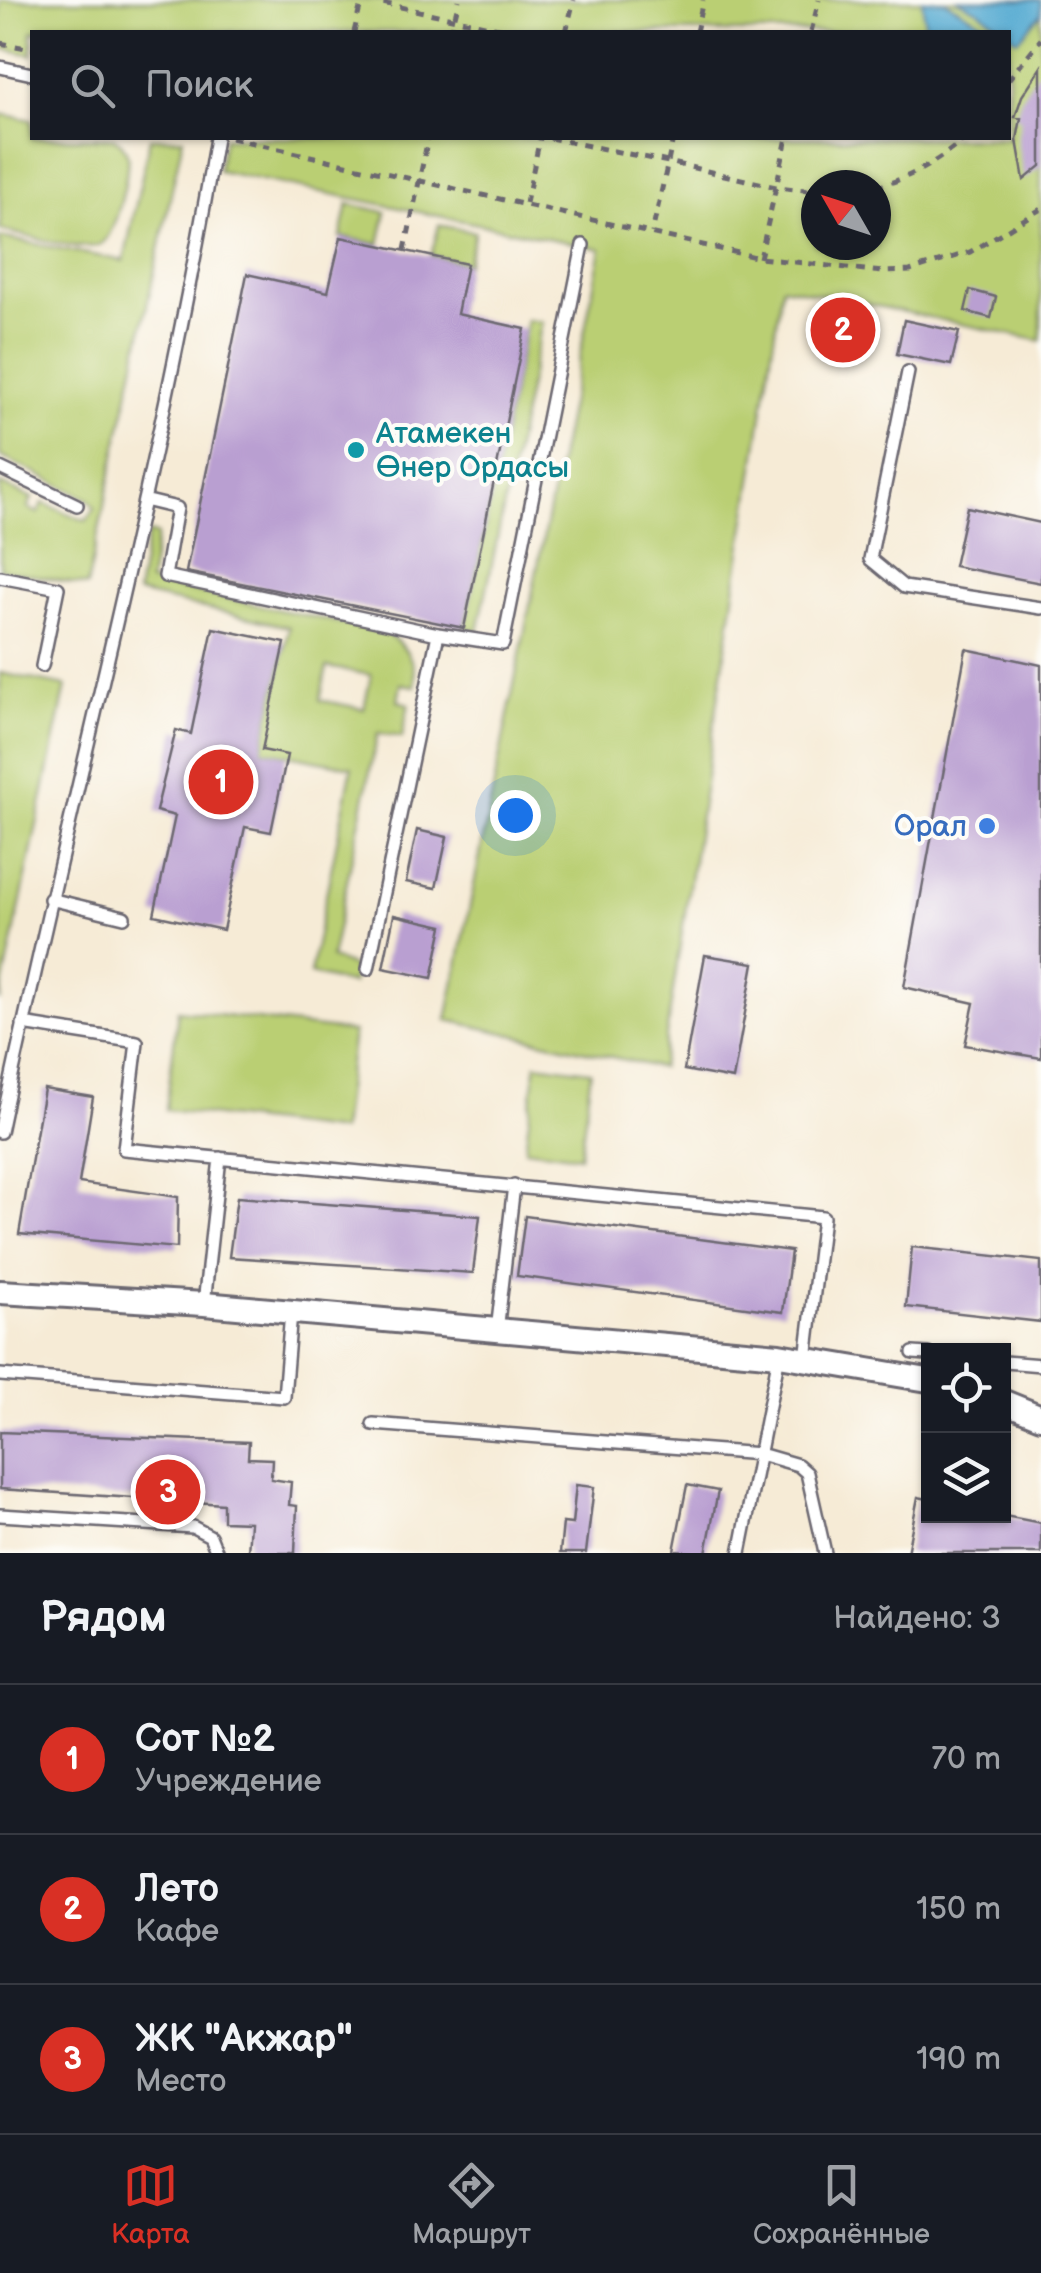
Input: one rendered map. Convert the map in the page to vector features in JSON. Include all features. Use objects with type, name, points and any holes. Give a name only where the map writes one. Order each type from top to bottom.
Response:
[{"type":"street","points":[[0,1292],[204,1304],[779,1355],[921,1379]]},
{"type":"street","points":[[1011,1405],[1041,1417]]},
{"type":"lane","points":[[0,67],[30,74]]},
{"type":"lane","points":[[0,1132],[50,898],[144,500],[216,140]]},
{"type":"lane","points":[[144,500],[177,508],[166,576],[502,644],[583,244]]},
{"type":"lane","points":[[908,372],[870,558],[904,587],[1041,608]]},
{"type":"lane","points":[[0,468],[77,506]]},
{"type":"lane","points":[[0,578],[58,588],[42,666]]},
{"type":"lane","points":[[368,969],[438,634]]},
{"type":"lane","points":[[50,898],[124,917]]},
{"type":"lane","points":[[23,1024],[137,1042],[124,1149],[823,1217],[806,1359]]},
{"type":"lane","points":[[204,1304],[220,1158]]},
{"type":"lane","points":[[497,1331],[514,1185]]},
{"type":"lane","points":[[0,1374],[284,1397],[291,1312]]},
{"type":"lane","points":[[913,1353],[921,1354]]},
{"type":"lane","points":[[740,1553],[779,1355]]},
{"type":"lane","points":[[1011,1363],[1041,1365]]},
{"type":"lane","points":[[373,1424],[760,1454],[798,1465],[806,1473],[825,1553]]},
{"type":"lane","points":[[0,1516],[193,1527],[210,1536],[217,1553]]},
{"type":"path","points":[[355,30],[365,0],[507,30]]},
{"type":"path","points":[[451,30],[459,0]]},
{"type":"path","points":[[566,30],[574,0]]},
{"type":"path","points":[[696,30],[703,0]]},
{"type":"path","points":[[812,30],[819,0]]},
{"type":"path","points":[[1011,76],[1041,39]]},
{"type":"path","points":[[0,42],[30,50]]},
{"type":"path","points":[[238,140],[760,258],[882,272],[910,272],[970,252],[1041,209]]},
{"type":"path","points":[[258,144],[267,140]]},
{"type":"path","points":[[405,250],[428,140]]},
{"type":"path","points":[[526,204],[540,140]]},
{"type":"path","points":[[560,140],[801,190]]},
{"type":"path","points":[[652,233],[674,140]]},
{"type":"path","points":[[760,258],[788,140]]},
{"type":"path","points":[[891,183],[936,162],[963,140]]},
{"type":"green space","points":[[0,0],[1041,0],[1041,341],[782,286],[661,1068],[447,1020],[601,249],[218,171],[224,140],[1011,140],[1011,30],[30,30],[30,55],[0,48]]},
{"type":"green space","points":[[0,114],[30,120],[30,140],[116,140],[122,145],[127,155],[124,188],[112,229],[101,244],[81,247],[0,230]]},
{"type":"green space","points":[[150,140],[183,140],[87,586],[0,569],[0,484],[32,498],[28,508],[38,513],[43,503],[86,521],[95,508],[88,499],[0,456],[0,237],[124,261]]},
{"type":"green space","points":[[348,204],[386,212],[379,244],[341,237]]},
{"type":"green space","points":[[439,225],[475,232],[467,264],[431,256]]},
{"type":"green space","points":[[527,320],[542,322],[478,631],[464,628]]},
{"type":"green space","points":[[148,533],[157,535],[149,582],[379,631],[407,652],[414,668],[415,686],[401,684],[398,701],[409,704],[402,737],[378,733],[331,958],[354,967],[352,984],[310,974],[352,767],[262,750],[289,627],[137,593]],"holes":[[[327,667],[371,675],[364,709],[320,700]]]},
{"type":"green space","points":[[0,673],[66,686],[0,1001]]},
{"type":"green space","points":[[178,1010],[353,1032],[341,1131],[166,1110]]},
{"type":"green space","points":[[536,1064],[591,1071],[580,1156],[525,1149]]},
{"type":"water","points":[[922,0],[945,1],[996,30],[926,30]]},
{"type":"water","points":[[957,0],[1041,0],[1041,14],[1018,40],[1011,30],[1005,30]]},
{"type":"building","points":[[1041,67],[1041,166],[1024,180],[1017,140],[1021,118],[1015,117],[1022,96]]},
{"type":"building","name":"Атамекен Өнер Ордасы","points":[[341,237],[467,264],[457,314],[525,329],[464,628],[186,572],[247,274],[328,292]]},
{"type":"building","points":[[970,290],[996,297],[991,318],[965,311]]},
{"type":"building","points":[[904,320],[959,332],[951,365],[897,354]]},
{"type":"building","points":[[967,507],[1041,523],[1041,583],[954,566]]},
{"type":"building","points":[[213,628],[285,643],[262,750],[287,755],[271,832],[245,827],[223,930],[154,915],[175,816],[156,811],[176,730],[191,734]]},
{"type":"building","name":"Орал","points":[[966,649],[1041,665],[1041,1058],[965,1045],[974,1003],[904,987]]},
{"type":"building","points":[[417,830],[447,837],[436,888],[406,882]]},
{"type":"building","points":[[394,915],[443,926],[432,978],[383,968]]},
{"type":"building","points":[[705,955],[754,963],[733,1079],[684,1070]]},
{"type":"building","points":[[44,1089],[93,1097],[79,1183],[178,1197],[177,1248],[19,1234]]},
{"type":"building","points":[[237,1197],[480,1216],[473,1273],[229,1257]]},
{"type":"building","points":[[525,1216],[791,1251],[783,1312],[517,1276]]},
{"type":"building","points":[[912,1247],[1041,1261],[1041,1322],[906,1307]]},
{"type":"building","points":[[0,1432],[249,1442],[248,1458],[272,1459],[271,1479],[291,1482],[289,1505],[297,1506],[295,1553],[248,1553],[250,1522],[223,1521],[223,1504],[0,1489]]},
{"type":"building","points":[[576,1485],[594,1487],[586,1553],[560,1553],[563,1523],[572,1524]]},
{"type":"building","points":[[687,1485],[718,1491],[706,1553],[674,1551]]},
{"type":"building","points":[[918,1497],[921,1523],[1011,1523],[1011,1517],[1041,1523],[1041,1553],[907,1553]]},
{"type":"place","name":"Лето","points":[[843,330]]},
{"type":"place","name":"Атамекен Өнер Ордасы","points":[[356,450]]},
{"type":"place","name":"Сот №2","points":[[221,782]]},
{"type":"place","name":"Орал","points":[[987,826]]},
{"type":"place","name":"ЖК \"Акжар\"","points":[[168,1492]]}]
